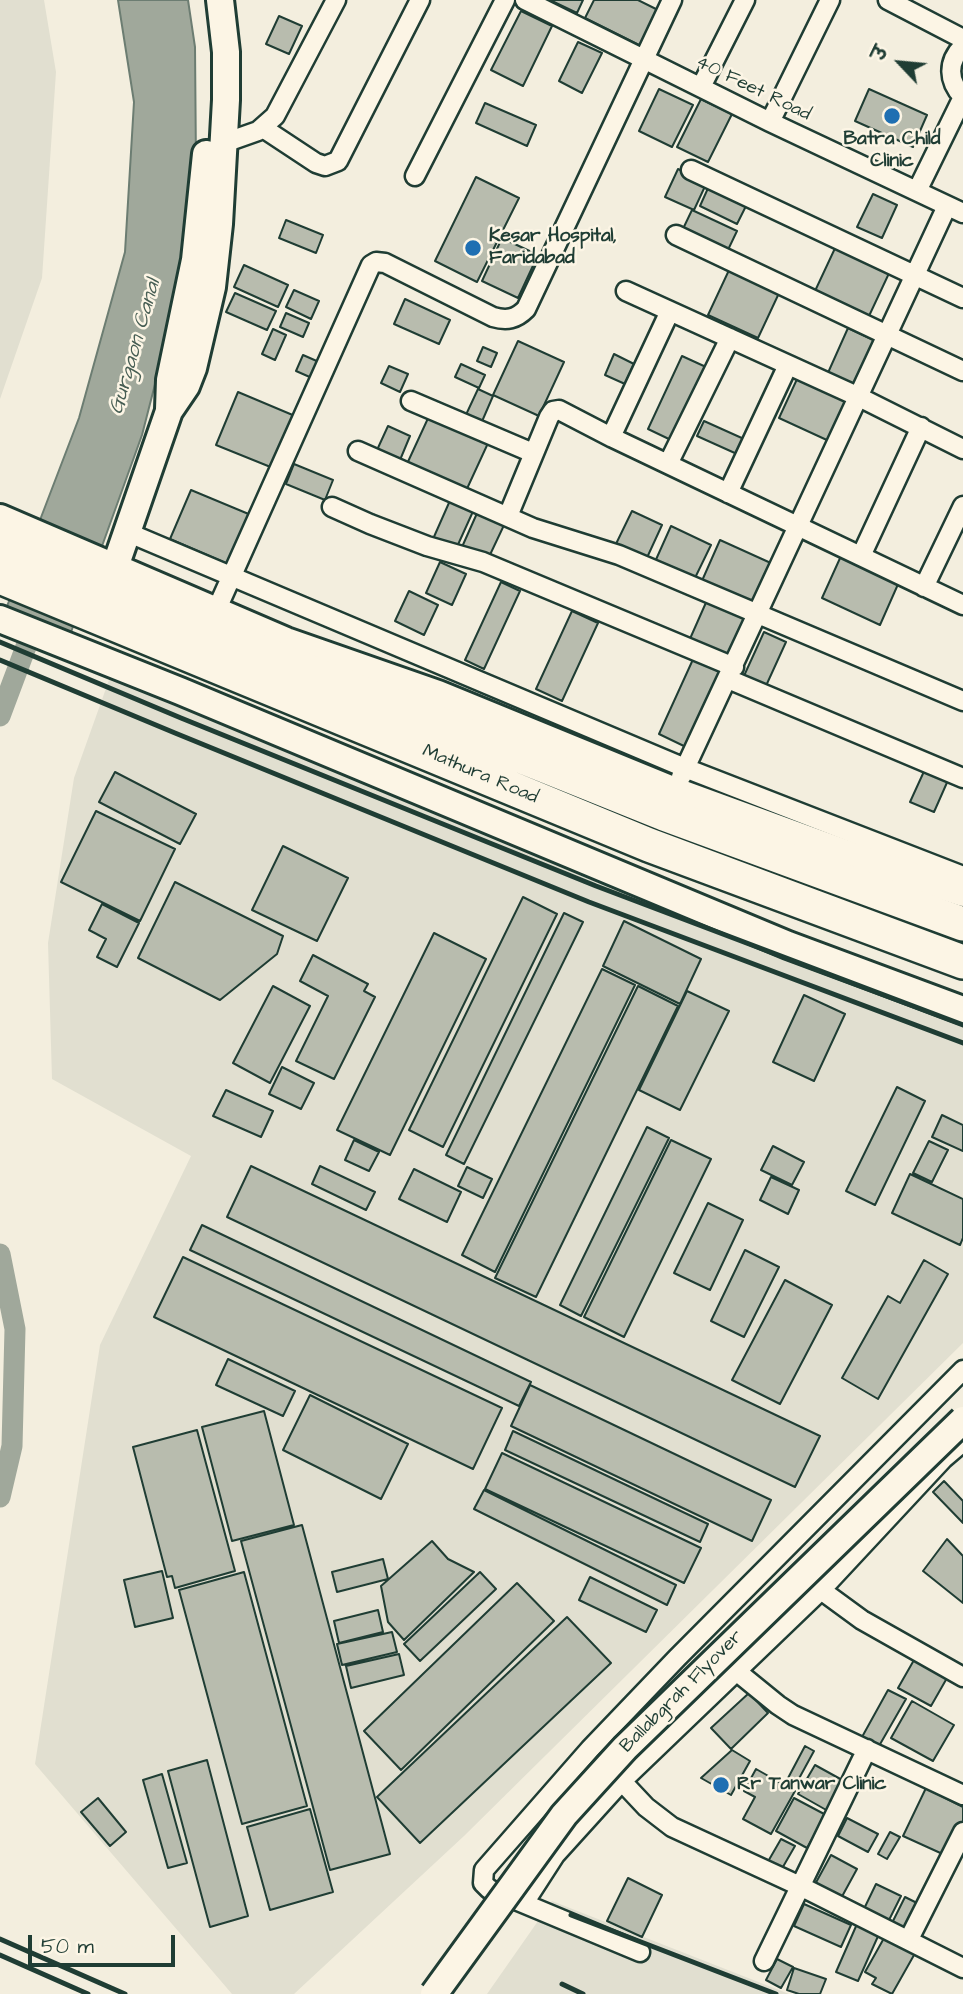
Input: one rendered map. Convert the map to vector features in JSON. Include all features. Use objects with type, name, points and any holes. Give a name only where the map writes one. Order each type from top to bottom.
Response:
[{"type":"highway","name":"Mathura Road","points":[[6,550],[100,582],[664,814],[963,924]]},
{"type":"highway","name":"Mathura Road","points":[[100,582],[649,845],[963,962]]},
{"type":"main road","points":[[169,411],[170,380],[195,260],[202,200],[210,62],[207,0]]},
{"type":"main road","points":[[100,582],[128,533],[169,411],[186,386],[193,368],[212,287],[224,143],[226,52],[220,0]]},
{"type":"main road","points":[[6,550],[100,582],[216,611],[286,641],[680,779],[864,860],[963,893]]},
{"type":"main road","points":[[0,619],[789,945],[963,1010]]},
{"type":"main road","name":"Ballabgrah Flyover","points":[[434,1994],[564,1815],[625,1748],[963,1420]]},
{"type":"street","points":[[224,143],[263,128],[282,105],[336,0]]},
{"type":"street","points":[[263,128],[316,163],[325,166],[338,161],[421,0]]},
{"type":"street","points":[[415,176],[505,0]]},
{"type":"street","name":"40 Feet Road","points":[[525,0],[770,122],[955,210]]},
{"type":"street","points":[[216,611],[371,265],[384,262],[493,317],[512,319],[519,316],[526,309],[672,0]]},
{"type":"street","points":[[701,87],[745,0]]},
{"type":"street","points":[[770,122],[830,0]]},
{"type":"street","points":[[888,0],[963,39]]},
{"type":"street","points":[[917,191],[963,97],[955,89],[951,68],[954,57],[963,46]]},
{"type":"street","points":[[691,170],[963,298]]},
{"type":"street","points":[[680,779],[916,277],[955,210]]},
{"type":"street","points":[[676,235],[963,371]]},
{"type":"street","points":[[626,291],[859,397],[963,449]]},
{"type":"street","points":[[611,437],[670,311]]},
{"type":"street","points":[[668,464],[730,338]]},
{"type":"street","points":[[728,493],[788,365]]},
{"type":"street","points":[[411,401],[533,453]]},
{"type":"street","points":[[508,516],[549,417],[556,410],[963,605]]},
{"type":"street","points":[[861,556],[921,428]]},
{"type":"street","points":[[358,451],[533,528],[619,555],[963,701]]},
{"type":"street","points":[[924,587],[963,506]]},
{"type":"street","points":[[332,507],[427,547],[483,562],[963,778]]},
{"type":"street","points":[[128,533],[680,779],[963,876]]},
{"type":"street","points":[[640,1952],[489,1889],[484,1883],[484,1870],[590,1749],[677,1658],[963,1370]]},
{"type":"street","points":[[524,1903],[555,1855],[621,1781],[821,1590],[943,1459],[963,1442]]},
{"type":"street","points":[[821,1590],[862,1620],[963,1677]]},
{"type":"street","points":[[735,1670],[785,1710],[963,1795]]},
{"type":"street","points":[[590,1749],[646,1807],[672,1827],[802,1887],[963,1968]]},
{"type":"street","points":[[764,1961],[867,1749]]},
{"type":"street","points":[[909,1939],[963,1832]]},
{"type":"shaded area","points":[[0,0],[44,0],[56,72],[42,278],[0,399]]},
{"type":"shaded area","points":[[109,680],[963,1016],[963,1343],[464,1836],[294,1994],[232,1994],[35,1764],[100,1345],[191,1156],[52,1079],[48,943],[74,778]]},
{"type":"shaded area","points":[[552,1901],[789,1994],[487,1994]]},
{"type":"water","points":[[118,0],[188,0],[195,47],[196,166],[182,279],[142,435],[66,646],[1,622],[79,418],[125,252],[134,102]]},
{"type":"building","points":[[550,0],[583,0],[577,13]]},
{"type":"building","points":[[594,0],[638,0],[658,10],[641,46],[585,18]]},
{"type":"building","points":[[521,11],[552,26],[523,86],[491,70]]},
{"type":"building","points":[[279,16],[302,26],[289,54],[266,44]]},
{"type":"building","points":[[578,42],[602,53],[582,93],[559,81]]},
{"type":"building","points":[[659,89],[693,105],[672,147],[639,131]]},
{"type":"building","points":[[869,89],[927,115],[913,147],[855,121]]},
{"type":"building","points":[[701,99],[732,114],[708,162],[677,147]]},
{"type":"building","points":[[485,103],[536,125],[527,146],[476,123]]},
{"type":"building","points":[[678,169],[707,182],[694,210],[665,197]]},
{"type":"building","points":[[476,177],[519,198],[477,282],[435,261]]},
{"type":"building","points":[[709,186],[747,204],[737,224],[700,206]]},
{"type":"building","points":[[873,194],[897,205],[882,238],[857,227]]},
{"type":"building","points":[[692,210],[737,231],[726,254],[681,233]]},
{"type":"building","points":[[286,220],[323,235],[316,253],[279,238]]},
{"type":"building","points":[[502,238],[538,255],[518,298],[482,281]]},
{"type":"building","points":[[837,244],[891,269],[869,316],[815,291]]},
{"type":"building","points":[[244,265],[288,285],[278,307],[234,287]]},
{"type":"building","points":[[730,268],[780,291],[758,338],[708,315]]},
{"type":"building","points":[[294,290],[319,301],[311,319],[286,307]]},
{"type":"building","points":[[235,293],[276,311],[267,330],[226,312]]},
{"type":"building","points":[[405,299],[450,320],[439,344],[394,324]]},
{"type":"building","points":[[286,313],[309,323],[303,337],[280,327]]},
{"type":"building","points":[[848,328],[878,342],[857,388],[827,375]]},
{"type":"building","points":[[273,329],[286,335],[275,360],[262,354]]},
{"type":"building","points":[[518,341],[564,362],[539,416],[493,395]]},
{"type":"building","points":[[483,347],[497,353],[491,367],[477,361]]},
{"type":"building","points":[[614,354],[634,364],[625,384],[605,375]]},
{"type":"building","points":[[303,355],[319,362],[312,378],[296,371]]},
{"type":"building","points":[[682,356],[706,367],[671,440],[648,429]]},
{"type":"building","points":[[461,364],[485,375],[479,388],[455,377]]},
{"type":"building","points":[[389,366],[408,374],[400,392],[381,383]]},
{"type":"building","points":[[798,377],[848,400],[829,441],[779,418]]},
{"type":"building","points":[[478,389],[493,396],[480,426],[464,419]]},
{"type":"building","points":[[238,392],[295,416],[273,468],[216,445]]},
{"type":"building","points":[[430,414],[489,441],[465,493],[406,466]]},
{"type":"building","points":[[704,421],[744,439],[737,454],[697,436]]},
{"type":"building","points":[[388,426],[410,436],[400,460],[377,450]]},
{"type":"building","points":[[294,464],[333,480],[325,500],[286,484]]},
{"type":"building","points":[[191,490],[251,515],[230,565],[170,539]]},
{"type":"building","points":[[452,496],[475,507],[456,549],[433,539]]},
{"type":"building","points":[[478,511],[505,523],[488,559],[462,547]]},
{"type":"building","points":[[632,511],[662,525],[645,562],[614,548]]},
{"type":"building","points":[[671,526],[711,545],[693,582],[654,564]]},
{"type":"building","points":[[720,540],[773,564],[753,607],[701,583]]},
{"type":"building","points":[[841,556],[899,582],[880,625],[822,598]]},
{"type":"building","points":[[440,562],[466,574],[452,605],[426,593]]},
{"type":"building","points":[[501,582],[520,591],[484,669],[465,660]]},
{"type":"building","points":[[409,591],[438,605],[424,635],[395,621]]},
{"type":"building","points":[[708,598],[753,619],[733,661],[689,641]]},
{"type":"building","points":[[572,611],[598,623],[562,701],[536,689]]},
{"type":"building","points":[[764,632],[786,642],[765,688],[743,678]]},
{"type":"building","points":[[695,655],[725,668],[688,748],[659,734]]},
{"type":"building","points":[[926,767],[949,778],[934,812],[910,802]]},
{"type":"building","points":[[115,772],[196,814],[180,844],[99,802]]},
{"type":"building","points":[[96,811],[175,849],[140,921],[61,882]]},
{"type":"building","points":[[283,846],[348,878],[317,941],[252,910]]},
{"type":"building","points":[[175,882],[283,936],[277,954],[220,1000],[138,958]]},
{"type":"building","points":[[523,897],[557,914],[443,1147],[409,1130]]},
{"type":"building","points":[[102,904],[139,923],[117,967],[97,957],[106,939],[89,930]]},
{"type":"building","points":[[564,913],[583,922],[464,1164],[446,1155]]},
{"type":"building","points":[[624,921],[701,959],[680,1004],[603,966]]},
{"type":"building","points":[[434,933],[486,959],[390,1155],[337,1130]]},
{"type":"building","points":[[313,955],[368,984],[364,991],[375,997],[334,1079],[296,1061],[328,996],[300,981]]},
{"type":"building","points":[[602,969],[635,985],[495,1272],[462,1255]]},
{"type":"building","points":[[273,986],[310,1006],[270,1083],[233,1063]]},
{"type":"building","points":[[638,986],[678,1006],[536,1297],[495,1278]]},
{"type":"building","points":[[687,991],[729,1011],[680,1110],[639,1090]]},
{"type":"building","points":[[804,995],[845,1014],[814,1081],[773,1062]]},
{"type":"building","points":[[282,1067],[314,1083],[301,1109],[269,1094]]},
{"type":"building","points":[[897,1087],[925,1101],[875,1205],[846,1191]]},
{"type":"building","points":[[226,1090],[273,1111],[261,1137],[213,1116]]},
{"type":"building","points":[[942,1115],[963,1125],[963,1151],[932,1137]]},
{"type":"building","points":[[647,1127],[669,1138],[581,1316],[560,1305]]},
{"type":"building","points":[[354,1140],[379,1152],[369,1171],[345,1160]]},
{"type":"building","points":[[671,1140],[711,1159],[624,1337],[584,1317]]},
{"type":"building","points":[[929,1141],[948,1150],[932,1182],[913,1173]]},
{"type":"building","points":[[773,1146],[804,1162],[792,1185],[761,1170]]},
{"type":"building","points":[[251,1166],[820,1436],[795,1487],[227,1217]]},
{"type":"building","points":[[320,1166],[375,1192],[366,1210],[312,1184]]},
{"type":"building","points":[[467,1167],[492,1179],[483,1198],[458,1186]]},
{"type":"building","points":[[414,1169],[461,1192],[447,1222],[399,1199]]},
{"type":"building","points":[[910,1174],[963,1199],[963,1238],[960,1245],[892,1213]]},
{"type":"building","points":[[771,1177],[799,1190],[788,1214],[760,1200]]},
{"type":"building","points":[[708,1203],[743,1220],[710,1290],[674,1273]]},
{"type":"building","points":[[202,1225],[531,1382],[519,1406],[190,1250]]},
{"type":"building","points":[[745,1250],[779,1267],[744,1337],[711,1321]]},
{"type":"building","points":[[183,1257],[502,1408],[473,1469],[154,1317]]},
{"type":"building","points":[[924,1260],[948,1274],[878,1399],[842,1378],[888,1296],[900,1303]]},
{"type":"building","points":[[785,1280],[832,1305],[780,1404],[732,1380]]},
{"type":"building","points":[[228,1359],[295,1391],[283,1416],[216,1385]]},
{"type":"building","points":[[530,1385],[771,1500],[752,1541],[511,1426]]},
{"type":"building","points":[[310,1395],[408,1444],[381,1499],[283,1450]]},
{"type":"building","points":[[264,1411],[294,1525],[232,1541],[202,1427]]},
{"type":"building","points":[[197,1430],[235,1571],[175,1588],[172,1576],[167,1577],[133,1447]]},
{"type":"building","points":[[513,1431],[708,1524],[700,1542],[505,1450]]},
{"type":"building","points":[[502,1453],[701,1548],[684,1583],[485,1489]]},
{"type":"building","points":[[944,1481],[963,1501],[963,1523],[933,1492]]},
{"type":"building","points":[[484,1490],[676,1585],[667,1605],[474,1509]]},
{"type":"building","points":[[302,1525],[390,1854],[330,1870],[241,1541]]},
{"type":"building","points":[[947,1539],[963,1556],[963,1603],[923,1571]]},
{"type":"building","points":[[432,1541],[448,1559],[474,1572],[404,1640],[388,1622],[381,1586]]},
{"type":"building","points":[[383,1559],[388,1579],[337,1592],[332,1572]]},
{"type":"building","points":[[162,1571],[173,1618],[135,1627],[124,1580]]},
{"type":"building","points":[[244,1572],[307,1806],[242,1824],[179,1590]]},
{"type":"building","points":[[480,1572],[496,1589],[420,1661],[404,1644]]},
{"type":"building","points":[[590,1577],[657,1610],[646,1632],[579,1600]]},
{"type":"building","points":[[517,1583],[554,1621],[401,1770],[364,1731]]},
{"type":"building","points":[[378,1610],[383,1632],[339,1643],[334,1621]]},
{"type":"building","points":[[567,1617],[611,1663],[420,1843],[377,1797]]},
{"type":"building","points":[[392,1632],[397,1652],[342,1665],[337,1644]]},
{"type":"building","points":[[918,1653],[951,1671],[931,1706],[898,1688]]},
{"type":"building","points":[[399,1654],[404,1675],[351,1688],[346,1666]]},
{"type":"building","points":[[888,1690],[906,1699],[879,1746],[862,1737]]},
{"type":"building","points":[[749,1693],[768,1713],[731,1749],[711,1728]]},
{"type":"building","points":[[912,1701],[954,1725],[933,1761],[891,1738]]},
{"type":"building","points":[[805,1746],[814,1751],[796,1784],[787,1780]]},
{"type":"building","points":[[732,1750],[750,1761],[731,1795],[701,1778]]},
{"type":"building","points":[[207,1760],[248,1916],[210,1927],[168,1771]]},
{"type":"building","points":[[815,1765],[844,1781],[828,1811],[798,1794]]},
{"type":"building","points":[[756,1769],[795,1791],[771,1834],[743,1819],[755,1797],[744,1791]]},
{"type":"building","points":[[162,1774],[187,1863],[168,1868],[143,1780]]},
{"type":"building","points":[[926,1788],[963,1807],[963,1823],[947,1856],[903,1836]]},
{"type":"building","points":[[98,1798],[126,1832],[110,1846],[81,1812]]},
{"type":"building","points":[[794,1798],[826,1815],[807,1848],[776,1831]]},
{"type":"building","points":[[310,1809],[333,1892],[270,1910],[247,1827]]},
{"type":"building","points":[[847,1818],[878,1834],[868,1852],[838,1836]]},
{"type":"building","points":[[890,1832],[900,1837],[887,1859],[878,1854]]},
{"type":"building","points":[[781,1839],[795,1846],[780,1872],[766,1865]]},
{"type":"building","points":[[831,1855],[857,1869],[839,1902],[813,1888]]},
{"type":"building","points":[[628,1878],[662,1895],[642,1937],[607,1921]]},
{"type":"building","points":[[876,1884],[901,1896],[887,1924],[862,1913]]},
{"type":"building","points":[[905,1897],[923,1906],[910,1934],[891,1925]]},
{"type":"building","points":[[804,1904],[851,1925],[841,1947],[794,1926]]},
{"type":"building","points":[[857,1924],[879,1934],[858,1981],[836,1972]]},
{"type":"building","points":[[888,1931],[918,1948],[892,1994],[872,1984],[876,1978],[865,1972]]},
{"type":"building","points":[[777,1959],[793,1967],[781,1988],[766,1980]]},
{"type":"building","points":[[794,1968],[826,1979],[820,1994],[799,1994],[787,1990]]},
{"type":"waterway","name":"Gurgaon Canal","points":[[0,716],[36,620]]},
{"type":"waterway","name":"Gurgaon Canal","points":[[0,1254],[15,1329],[12,1446],[0,1497]]},
{"type":"railway","points":[[0,642],[596,886],[963,1025]]},
{"type":"railway","points":[[0,660],[589,902],[963,1043]]},
{"type":"railway","points":[[571,1915],[776,1994]]},
{"type":"railway","points":[[0,1939],[125,1994]]},
{"type":"railway","points":[[0,1955],[88,1994]]},
{"type":"railway","points":[[562,1984],[583,1994]]},
{"type":"place","name":"Batra Child Clinic","points":[[892,116]]},
{"type":"place","name":"Kesar Hospital, Faridabad","points":[[473,248]]},
{"type":"place","name":"Rr Tanwar Clinic","points":[[721,1785]]}]
